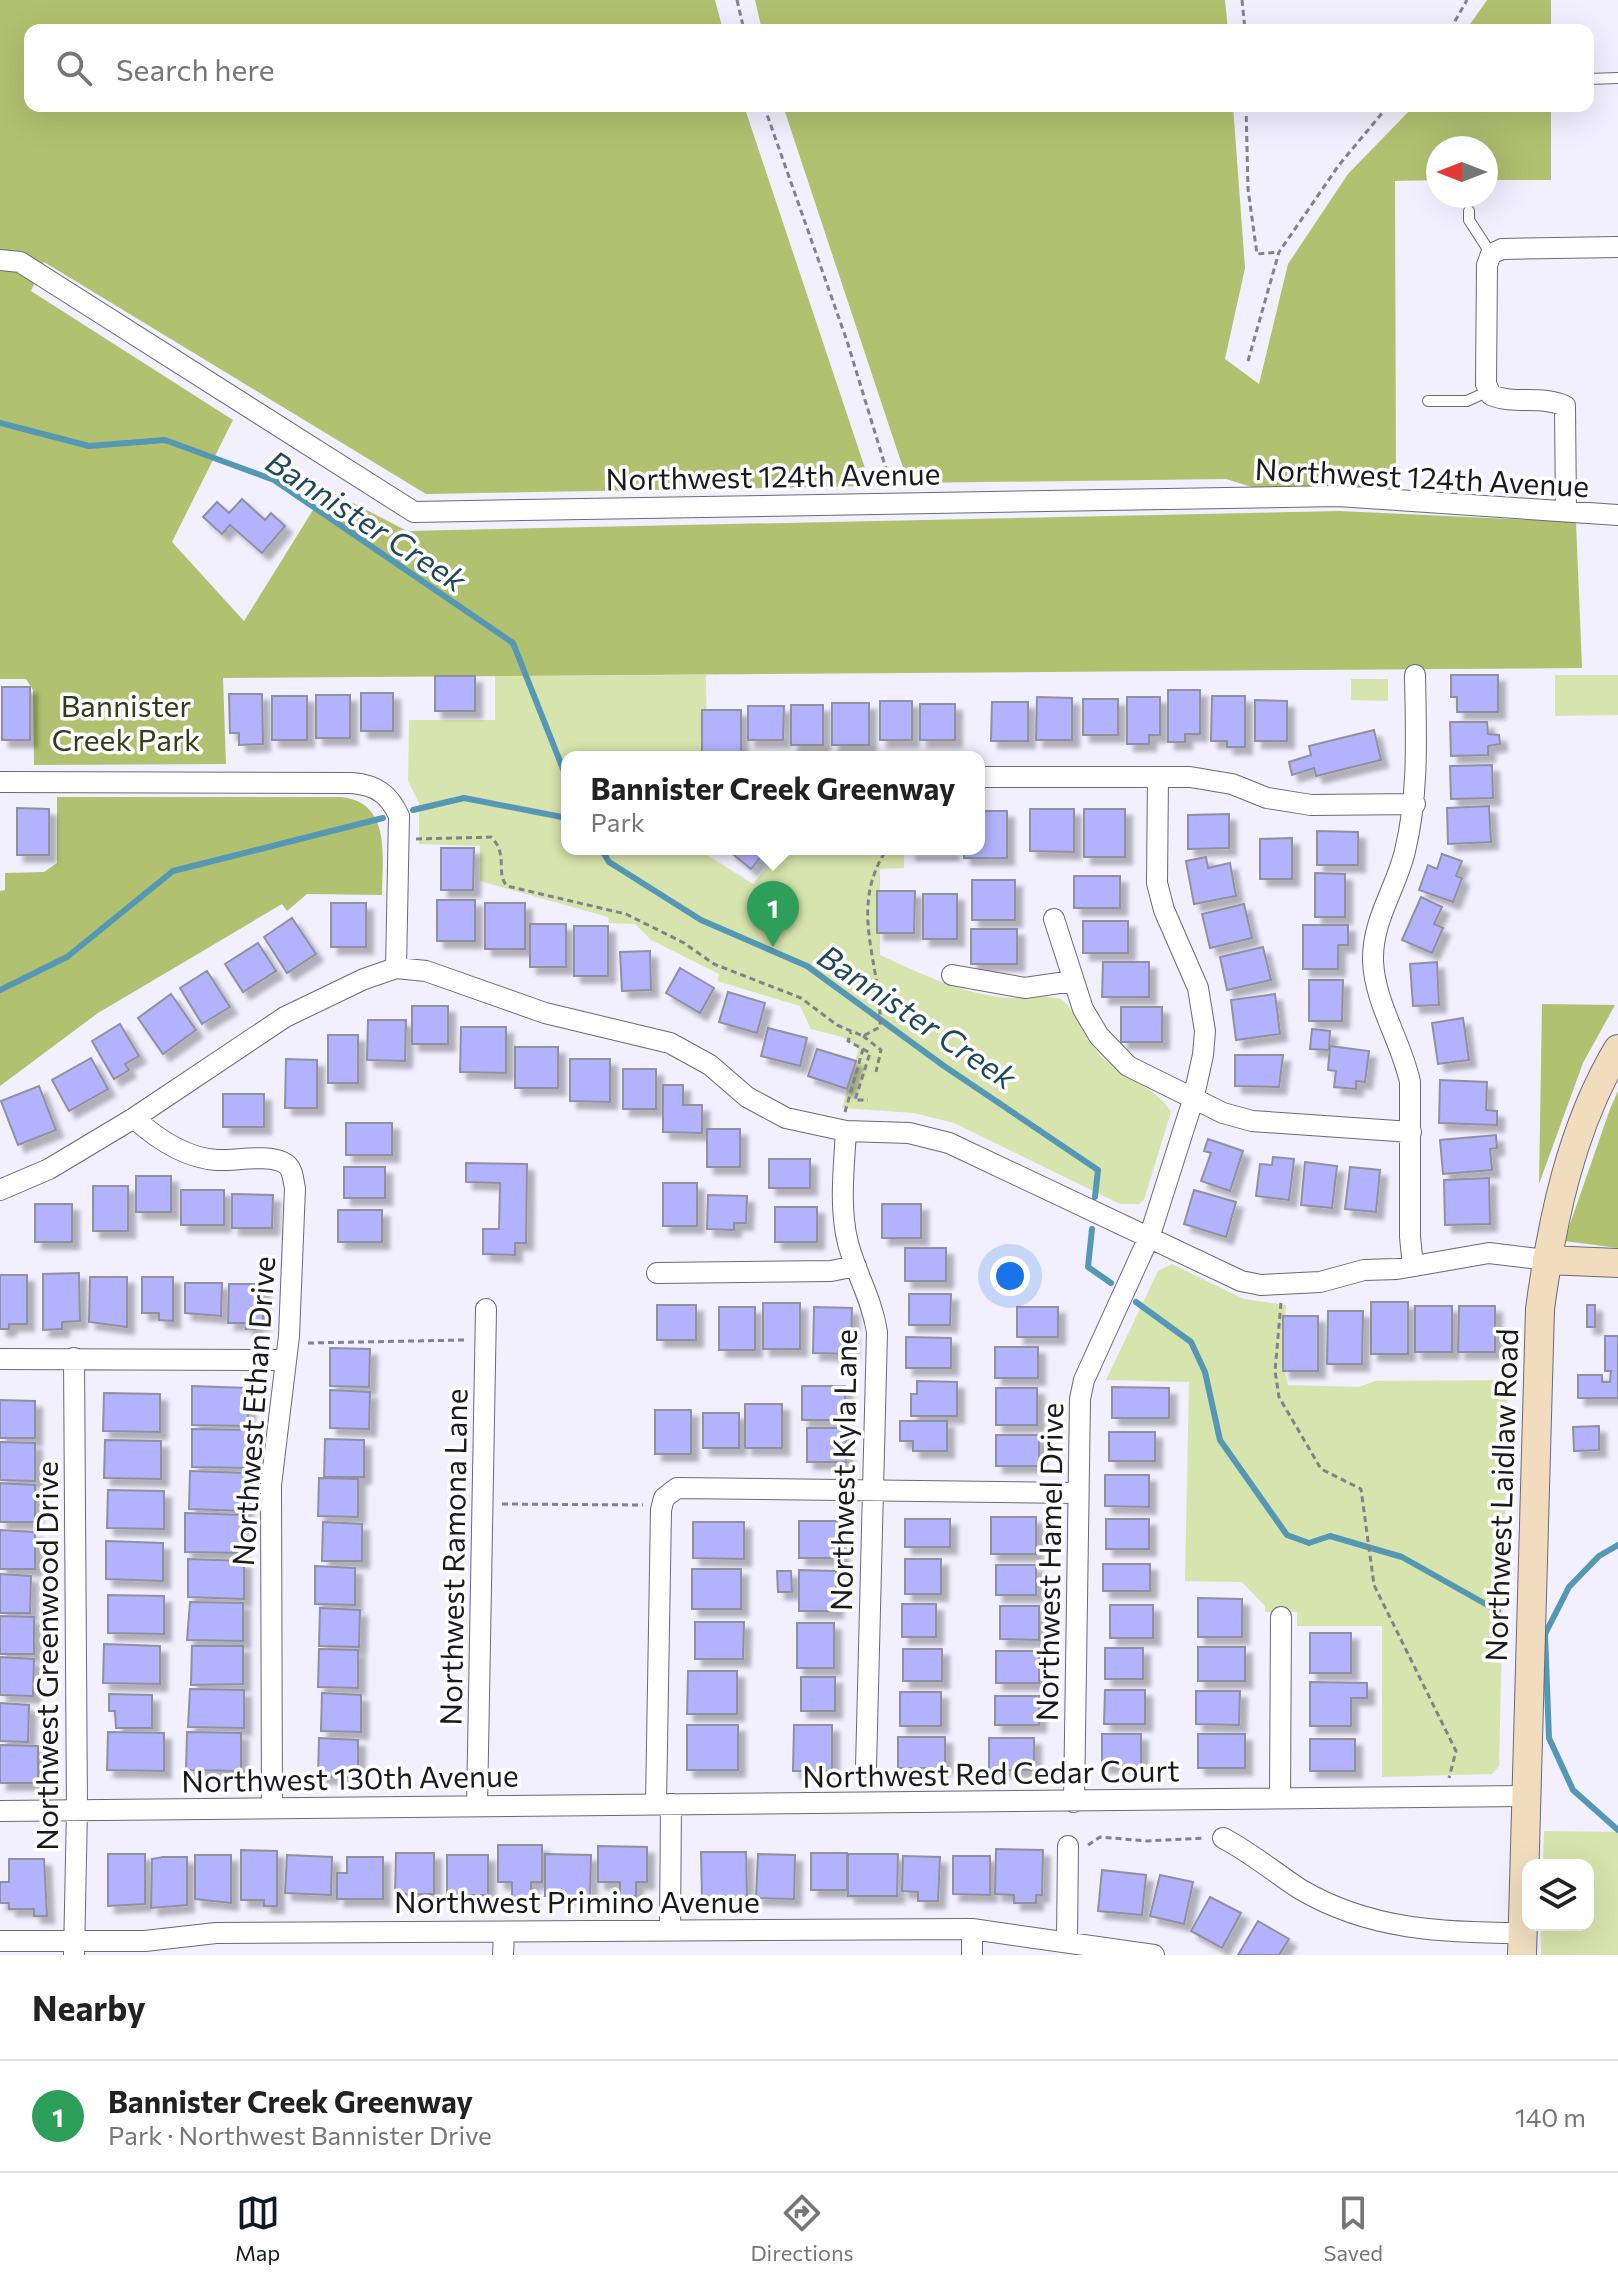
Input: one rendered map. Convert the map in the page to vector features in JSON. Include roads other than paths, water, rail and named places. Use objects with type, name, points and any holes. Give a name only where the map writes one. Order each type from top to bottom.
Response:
[{"type":"main road","name":"Northwest Laidlaw Road","points":[[1522,1944],[1536,1350],[1547,1260],[1573,1155],[1618,1049]]},
{"type":"main road","points":[[1547,1260],[1618,1263]]},
{"type":"street","points":[[1566,512],[1565,406],[1554,401],[1499,399],[1486,384],[1487,280],[1491,254],[1502,249],[1618,247]]},
{"type":"street","name":"Northwest 124th Avenue","points":[[0,260],[20,262],[414,512],[1338,496],[1618,515]]},
{"type":"street","points":[[1413,1266],[1410,1237],[1410,1082],[1405,1058],[1377,991],[1373,959],[1376,928],[1404,855],[1415,804],[1415,675]]},
{"type":"street","points":[[985,777],[1209,779],[1267,798],[1311,805],[1415,804]]},
{"type":"street","name":"Northwest Hamel Drive","points":[[1074,1802],[1079,1408],[1084,1380],[1150,1235],[1193,1100],[1205,1031],[1198,988],[1164,910],[1157,883],[1158,777]]},
{"type":"street","points":[[0,782],[352,783],[377,788],[387,796],[399,816],[396,968]]},
{"type":"street","points":[[1054,919],[1083,1009],[1099,1036],[1128,1066],[1193,1100],[1252,1121],[1411,1132]]},
{"type":"street","points":[[0,1190],[49,1169],[134,1118],[275,1022],[364,979],[396,968],[426,971],[545,1013],[670,1043],[710,1065],[767,1109],[805,1124],[846,1131],[909,1133],[949,1143],[1108,1221],[1150,1235],[1241,1281],[1285,1285],[1320,1282],[1364,1270],[1413,1266],[1489,1253],[1547,1260]]},
{"type":"street","points":[[952,975],[1025,988],[1073,981]]},
{"type":"street","name":"Northwest Ethan Drive","points":[[134,1118],[155,1137],[213,1160],[270,1160],[286,1164],[295,1188],[287,1352],[271,1485],[272,1808]]},
{"type":"street","name":"Northwest Kyla Lane","points":[[846,1131],[844,1219],[856,1266],[873,1306],[877,1332],[866,1767]]},
{"type":"street","points":[[657,1273],[831,1271],[856,1266]]},
{"type":"street","name":"Northwest Ramona Lane","points":[[477,1806],[486,1309]]},
{"type":"street","points":[[0,1359],[287,1352]]},
{"type":"street","name":"Northwest Greenwood Drive","points":[[74,1358],[75,1948]]},
{"type":"street","points":[[670,1929],[664,1804],[663,1501],[677,1488],[1076,1493]]},
{"type":"street","points":[[1280,1798],[1281,1617]]},
{"type":"street","name":"Northwest Red Cedar Court","points":[[701,1804],[1525,1796]]},
{"type":"street","name":"Northwest 130th Avenue","points":[[0,1811],[701,1804]]},
{"type":"street","points":[[1223,1838],[1302,1889],[1386,1924],[1522,1944]]},
{"type":"street","points":[[1067,1940],[1068,1846]]},
{"type":"street","points":[[972,1929],[972,1955]]},
{"type":"street","name":"Northwest Primino Avenue","points":[[0,1941],[75,1948],[216,1933],[972,1929],[1067,1940],[1154,1955]]},
{"type":"street","points":[[503,1955],[504,1932]]},
{"type":"lane","points":[[1594,79],[1618,78]]},
{"type":"lane","points":[[1469,211],[1469,220],[1491,254]]},
{"type":"lane","points":[[1428,401],[1467,401],[1489,391]]},
{"type":"waterway","name":"Bannister Creek","points":[[0,423],[89,446],[165,440],[274,480],[513,643],[561,764]]},
{"type":"waterway","points":[[413,810],[464,798],[561,817]]},
{"type":"waterway","points":[[0,990],[67,957],[173,871],[383,818]]},
{"type":"waterway","name":"Bannister Creek","points":[[605,855],[609,862],[701,920],[807,966],[944,1066],[1098,1170],[1095,1197]]},
{"type":"waterway","name":"Bannister Creek","points":[[1092,1229],[1088,1267],[1111,1283]]},
{"type":"waterway","name":"Bannister Creek","points":[[1136,1302],[1191,1342],[1205,1372],[1220,1440],[1287,1535],[1309,1543],[1330,1536],[1402,1557],[1498,1611]]},
{"type":"waterway","points":[[1618,1545],[1599,1556],[1569,1587],[1545,1634],[1549,1738],[1573,1790],[1618,1830]]},
{"type":"place","name":"Bannister Creek Greenway","points":[[773,947]]},
{"type":"park label","name":"Bannister Creek Park","points":[[126,721]]}]
